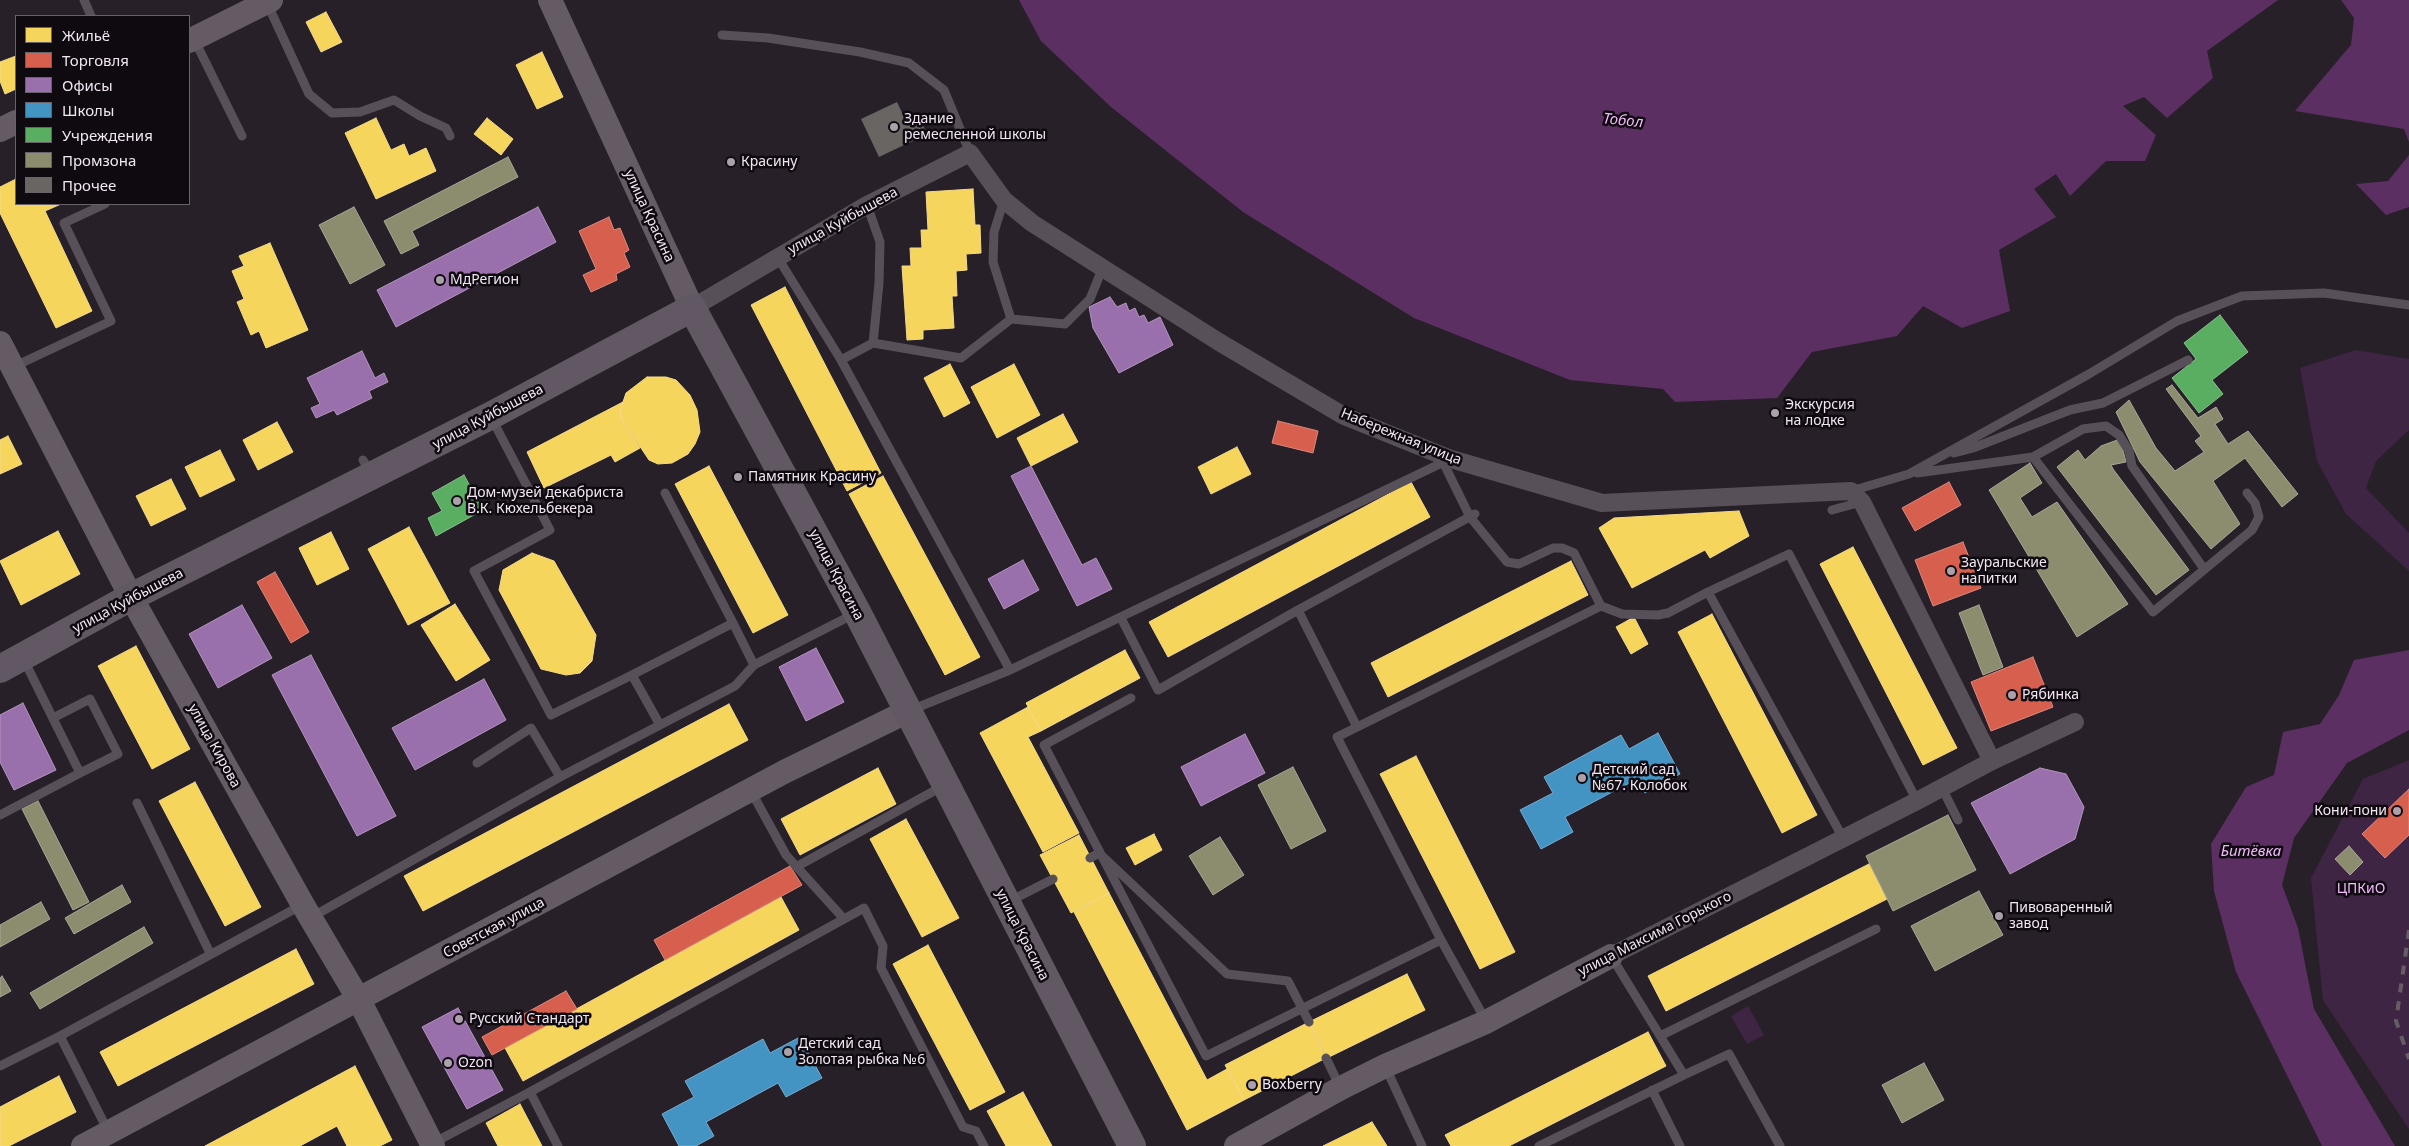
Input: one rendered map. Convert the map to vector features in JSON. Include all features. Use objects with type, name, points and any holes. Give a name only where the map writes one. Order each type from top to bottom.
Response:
[{"type":"main road","name":"улица Куйбышева","points":[[11,664],[368,468],[490,416],[692,308]]},
{"type":"main road","name":"улица Красина","points":[[692,308],[856,612],[1132,1146]]},
{"type":"street","name":"улица Красина","points":[[550,0],[692,308]]},
{"type":"street","points":[[191,40],[268,1]]},
{"type":"street","points":[[0,130],[15,122]]},
{"type":"street","name":"улица Куйбышева","points":[[692,308],[867,205],[970,153]]},
{"type":"street","name":"Набережная улица","points":[[970,153],[1004,200],[1032,222],[1218,342],[1344,416],[1447,461],[1602,503],[1856,496]]},
{"type":"street","name":"улица Кирова","points":[[0,343],[131,597],[306,911],[359,1000],[430,1145]]},
{"type":"street","points":[[1856,496],[1992,761]]},
{"type":"street","name":"Советская улица","points":[[84,1146],[750,790],[906,712]]},
{"type":"street","name":"улица Максима Горького","points":[[1236,1146],[1341,1088],[1385,1066],[1486,1022],[1992,761],[2075,722]]},
{"type":"lane","points":[[84,0],[91,15]]},
{"type":"lane","points":[[268,1],[309,94],[332,113],[360,112],[394,100],[420,116],[446,128],[450,136]]},
{"type":"lane","points":[[722,35],[768,38],[851,50],[910,63],[944,90],[970,153]]},
{"type":"lane","points":[[191,40],[242,136]]},
{"type":"lane","points":[[1004,200],[994,232],[993,262],[1011,319]]},
{"type":"lane","points":[[12,368],[111,321],[64,223],[103,205]]},
{"type":"lane","points":[[867,205],[880,242],[879,283],[873,343]]},
{"type":"lane","points":[[778,258],[841,360],[1010,670]]},
{"type":"lane","points":[[841,360],[873,343],[961,358],[1011,319],[1065,324],[1090,299],[1103,267]]},
{"type":"lane","points":[[1832,510],[1842,506],[1856,496],[1909,474],[1944,455],[2089,374],[2177,321],[2242,296],[2324,293],[2409,306]]},
{"type":"lane","points":[[1944,455],[1973,448],[2070,410],[2103,403],[2188,360]]},
{"type":"lane","points":[[490,416],[550,530],[474,571],[551,715],[733,623]]},
{"type":"lane","points":[[1909,474],[2033,457],[2083,429],[2106,426],[2120,435],[2129,451],[2132,466],[2204,569]]},
{"type":"lane","points":[[2033,457],[2153,612],[2252,530],[2259,517],[2255,503],[2247,493]]},
{"type":"lane","points":[[906,712],[1010,670],[1447,461],[1473,516],[1506,562],[1519,564],[1553,548],[1562,548],[1574,553],[1601,606],[1622,614],[1658,615],[1668,613],[1789,554],[1917,801]]},
{"type":"lane","points":[[665,493],[754,665]]},
{"type":"lane","points":[[1121,618],[1158,690],[1298,610],[1473,516]]},
{"type":"lane","points":[[1708,592],[1844,838]]},
{"type":"lane","points":[[1486,1022],[1441,940],[1337,737],[1601,606]]},
{"type":"lane","points":[[1298,610],[1357,727]]},
{"type":"lane","points":[[0,1066],[60,1036],[210,953],[306,911],[735,686],[754,665],[856,612]]},
{"type":"lane","points":[[11,664],[53,718],[80,773]]},
{"type":"lane","points":[[632,675],[660,725]]},
{"type":"lane","points":[[1131,698],[1044,745],[1206,1056],[1441,940]]},
{"type":"lane","points":[[0,814],[118,754],[90,699],[53,718]]},
{"type":"lane","points":[[477,764],[530,728],[560,777]]},
{"type":"lane","points":[[796,867],[945,785]]},
{"type":"lane","points":[[1942,788],[1958,820]]},
{"type":"lane","points":[[750,790],[786,856],[844,919]]},
{"type":"lane","points":[[137,803],[210,953]]},
{"type":"lane","points":[[1090,858],[1099,853]]},
{"type":"lane","points":[[1099,853],[1228,974],[1288,981],[1309,1022]]},
{"type":"lane","points":[[1006,904],[1053,879]]},
{"type":"lane","points":[[430,1145],[864,908],[883,946],[882,968],[962,1127],[976,1131],[984,1146]]},
{"type":"lane","points":[[1660,1036],[1876,929]]},
{"type":"lane","points":[[1611,956],[1684,1075]]},
{"type":"lane","points":[[60,1036],[109,1132]]},
{"type":"lane","points":[[1539,1146],[1729,1054],[1780,1146]]},
{"type":"lane","points":[[1326,1058],[1341,1088]]},
{"type":"lane","points":[[1385,1066],[1422,1146]]},
{"type":"lane","points":[[1652,1090],[1680,1146]]},
{"type":"lane","points":[[530,1092],[558,1146]]},
{"type":"green space","points":[[2356,350],[2409,359],[2409,430],[2376,461],[2366,488],[2409,533],[2409,571],[2346,514],[2317,461],[2300,368]]},
{"type":"green space","name":"ЦПКиО","points":[[2409,760],[2409,1129],[2323,1000],[2311,878],[2363,779]]},
{"type":"green space","points":[[1748,1006],[1764,1035],[1747,1044],[1731,1016]]},
{"type":"water","name":"Тобол","points":[[1019,0],[2278,0],[2207,51],[2213,78],[2167,118],[2144,97],[2123,106],[2156,135],[2145,161],[2106,161],[2070,196],[2056,174],[2034,189],[2056,217],[1999,250],[2010,311],[1962,328],[1923,306],[1897,336],[1812,352],[1777,398],[1675,402],[1663,389],[1570,380],[1414,318],[1243,212],[1111,107],[1041,41]]},
{"type":"water","points":[[2341,0],[2409,0],[2409,142],[2404,129],[2295,111],[2351,45],[2354,18]]},
{"type":"water","points":[[2409,155],[2409,207],[2386,215],[2356,184],[2388,181]]},
{"type":"water","name":"Битёвка","points":[[2409,650],[2409,730],[2347,763],[2294,838],[2282,885],[2298,928],[2314,1009],[2395,1146],[2322,1146],[2236,972],[2214,891],[2211,844],[2246,787],[2274,775],[2283,732],[2320,724],[2339,695],[2354,660]]},
{"type":"building: Жильё","points":[[326,12],[342,42],[321,52],[306,22]]},
{"type":"building: Жильё","points":[[542,52],[563,97],[537,109],[516,65]]},
{"type":"building: Жильё","points":[[15,56],[15,89],[5,94],[0,81],[0,62]]},
{"type":"building: Жильё","points":[[376,118],[391,150],[404,144],[409,156],[426,148],[436,171],[376,199],[345,133]]},
{"type":"building: Жильё","points":[[487,118],[513,139],[501,155],[474,134]]},
{"type":"building: Жильё","points":[[15,180],[15,205],[59,205],[45,211],[92,311],[56,328],[0,213],[0,187]]},
{"type":"building: Жильё","points":[[973,189],[975,225],[980,225],[981,253],[966,254],[967,270],[956,271],[957,296],[952,296],[954,328],[923,330],[923,339],[907,340],[902,266],[911,266],[910,248],[922,248],[921,230],[928,230],[926,192]]},
{"type":"building: Жильё","points":[[270,243],[308,330],[266,348],[259,331],[251,335],[237,302],[244,299],[232,271],[244,266],[239,256]]},
{"type":"building: Жильё","points":[[785,287],[881,473],[847,491],[751,305]]},
{"type":"building: Жильё","points":[[950,364],[970,403],[944,417],[924,378]]},
{"type":"building: Жильё","points":[[1014,364],[1040,415],[997,438],[971,387]]},
{"type":"building: Жильё","points":[[647,377],[666,377],[676,380],[690,395],[697,410],[700,432],[695,444],[688,454],[672,463],[658,464],[649,460],[621,418],[620,411],[626,393]]},
{"type":"building: Жильё","points":[[623,402],[620,411],[621,418],[640,448],[615,462],[611,455],[544,488],[527,452]]},
{"type":"building: Жильё","points":[[1063,414],[1078,442],[1031,466],[1017,438]]},
{"type":"building: Жильё","points":[[277,422],[293,452],[258,470],[243,440]]},
{"type":"building: Жильё","points":[[8,436],[22,464],[0,474],[0,440]]},
{"type":"building: Жильё","points":[[1237,447],[1251,474],[1211,494],[1198,467]]},
{"type":"building: Жильё","points":[[220,450],[235,480],[200,497],[185,467]]},
{"type":"building: Жильё","points":[[709,466],[788,615],[753,633],[675,484]]},
{"type":"building: Жильё","points":[[883,476],[980,657],[945,675],[849,494]]},
{"type":"building: Жильё","points":[[171,479],[186,509],[151,526],[136,496]]},
{"type":"building: Жильё","points":[[1411,482],[1430,517],[1168,657],[1149,622]]},
{"type":"building: Жильё","points":[[1739,511],[1749,536],[1710,558],[1705,550],[1632,588],[1599,528],[1614,518]]},
{"type":"building: Жильё","points":[[409,527],[450,603],[408,625],[368,549]]},
{"type":"building: Жильё","points":[[58,531],[80,574],[21,605],[0,561]]},
{"type":"building: Жильё","points":[[331,532],[349,569],[317,585],[299,548]]},
{"type":"building: Жильё","points":[[1853,547],[1957,748],[1923,765],[1820,564]]},
{"type":"building: Жильё","points":[[532,553],[554,561],[596,635],[592,661],[580,673],[566,675],[541,669],[499,590],[503,570]]},
{"type":"building: Жильё","points":[[1571,561],[1588,595],[1388,697],[1371,663]]},
{"type":"building: Жильё","points":[[455,604],[490,660],[456,681],[421,625]]},
{"type":"building: Жильё","points":[[1712,614],[1817,815],[1782,833],[1678,632]]},
{"type":"building: Жильё","points":[[1634,617],[1648,644],[1631,654],[1616,627]]},
{"type":"building: Жильё","points":[[136,646],[190,749],[152,769],[98,666]]},
{"type":"building: Жильё","points":[[1125,650],[1140,678],[1041,731],[1026,703]]},
{"type":"building: Жильё","points":[[729,704],[748,740],[423,911],[404,876]]},
{"type":"building: Жильё","points":[[1028,707],[1041,731],[1028,737],[1079,833],[1043,852],[980,733]]},
{"type":"building: Жильё","points":[[1416,756],[1515,952],[1480,969],[1380,774]]},
{"type":"building: Жильё","points":[[878,768],[896,804],[800,855],[781,819]]},
{"type":"building: Жильё","points":[[195,782],[261,907],[225,926],[159,801]]},
{"type":"building: Жильё","points":[[906,819],[959,918],[922,937],[870,839]]},
{"type":"building: Жильё","points":[[1154,834],[1162,850],[1135,865],[1126,848]]},
{"type":"building: Жильё","points":[[1079,835],[1109,893],[1071,913],[1040,855]]},
{"type":"building: Жильё","points":[[1869,864],[1887,899],[1666,1011],[1648,976]]},
{"type":"building: Жильё","points":[[1109,893],[1207,1080],[1227,1069],[1244,1100],[1187,1130],[1074,912]]},
{"type":"building: Жильё","points":[[781,897],[799,930],[523,1081],[505,1048]]},
{"type":"building: Жильё","points":[[928,945],[1005,1092],[970,1110],[893,964]]},
{"type":"building: Жильё","points":[[296,949],[314,984],[118,1086],[100,1052]]},
{"type":"building: Жильё","points":[[1407,974],[1425,1010],[1327,1058],[1309,1022]]},
{"type":"building: Жильё","points":[[1309,1022],[1326,1058],[1244,1100],[1225,1065]]},
{"type":"building: Жильё","points":[[1648,1032],[1666,1066],[1509,1146],[1451,1146],[1445,1135]]},
{"type":"building: Жильё","points":[[355,1066],[392,1140],[380,1146],[347,1146],[337,1126],[300,1146],[205,1146]]},
{"type":"building: Жильё","points":[[59,1076],[76,1112],[9,1146],[0,1146],[0,1107]]},
{"type":"building: Жильё","points":[[1023,1092],[1052,1146],[1006,1146],[987,1111]]},
{"type":"building: Жильё","points":[[520,1104],[542,1146],[498,1146],[486,1123]]},
{"type":"building: Жильё","points":[[1372,1122],[1387,1146],[1323,1146]]},
{"type":"building: Торговля","points":[[609,217],[614,230],[620,228],[629,250],[624,253],[630,267],[616,274],[617,280],[591,292],[583,275],[596,269],[579,231]]},
{"type":"building: Торговля","points":[[1278,421],[1318,431],[1313,453],[1272,443]]},
{"type":"building: Торговля","points":[[1949,482],[1961,505],[1915,531],[1902,508]]},
{"type":"building: Торговля","points":[[1963,542],[1981,588],[1933,606],[1915,560]]},
{"type":"building: Торговля","points":[[275,572],[309,632],[291,643],[257,582]]},
{"type":"building: Торговля","name":"Рябинка","points":[[2033,657],[2053,707],[1991,731],[1971,682]]},
{"type":"building: Торговля","name":"Кони-пони","points":[[2409,789],[2409,835],[2385,858],[2362,834]]},
{"type":"building: Торговля","points":[[790,866],[802,885],[665,960],[654,940]]},
{"type":"building: Торговля","points":[[566,991],[577,1009],[492,1055],[482,1037]]},
{"type":"building: Офисы","points":[[538,207],[556,242],[396,327],[377,290]]},
{"type":"building: Офисы","points":[[1110,297],[1117,307],[1126,303],[1129,311],[1135,308],[1139,317],[1144,315],[1148,323],[1160,317],[1173,345],[1119,373],[1093,328],[1089,307]]},
{"type":"building: Офисы","points":[[362,351],[375,378],[384,373],[388,382],[369,391],[372,398],[337,415],[334,410],[316,418],[311,408],[320,404],[307,378]]},
{"type":"building: Офисы","points":[[1031,466],[1082,565],[1096,558],[1112,589],[1077,606],[1011,476]]},
{"type":"building: Офисы","points":[[1023,560],[1039,590],[1004,609],[988,579]]},
{"type":"building: Офисы","points":[[242,605],[272,658],[218,688],[189,634]]},
{"type":"building: Офисы","points":[[816,648],[844,702],[806,721],[779,667]]},
{"type":"building: Офисы","points":[[311,655],[396,816],[357,836],[272,675]]},
{"type":"building: Офисы","points":[[484,679],[506,720],[415,770],[392,728]]},
{"type":"building: Офисы","points":[[23,703],[56,770],[14,790],[0,762],[0,715]]},
{"type":"building: Офисы","points":[[1245,734],[1265,773],[1201,806],[1181,767]]},
{"type":"building: Офисы","points":[[2040,768],[2066,774],[2084,807],[2075,839],[2010,874],[1971,803]]},
{"type":"building: Офисы","points":[[458,1008],[503,1090],[467,1109],[422,1027]]},
{"type":"building: Школы","points":[[1658,733],[1680,774],[1645,793],[1637,779],[1565,817],[1573,832],[1541,849],[1520,810],[1553,793],[1544,777],[1621,735],[1629,749]]},
{"type":"building: Школы","points":[[800,1037],[822,1078],[786,1097],[778,1083],[706,1122],[714,1136],[696,1146],[679,1146],[662,1114],[694,1097],[685,1081],[763,1039],[770,1053]]},
{"type":"building: Учреждения","points":[[2220,315],[2248,352],[2212,380],[2223,394],[2199,413],[2172,378],[2196,359],[2184,343]]},
{"type":"building: Учреждения","name":"Дом-музей декабриста В.К. Кюхельбекера","points":[[464,475],[483,510],[436,536],[428,518],[442,511],[432,493]]},
{"type":"building: Промзона","points":[[508,157],[518,177],[412,231],[419,245],[401,254],[384,221]]},
{"type":"building: Промзона","points":[[354,207],[385,265],[350,284],[319,225]]},
{"type":"building: Промзона","points":[[2172,385],[2198,418],[2216,407],[2223,419],[2215,424],[2228,444],[2248,431],[2298,494],[2282,507],[2245,458],[2213,481],[2240,524],[2211,549],[2140,462],[2116,412],[2129,400],[2156,448],[2175,471],[2204,452],[2195,441],[2201,436],[2166,389]]},
{"type":"building: Промзона","points":[[2120,439],[2126,462],[2111,465],[2113,469],[2189,570],[2156,595],[2057,467],[2078,450],[2085,460],[2101,446]]},
{"type":"building: Промзона","points":[[2030,463],[2042,483],[2020,498],[2032,517],[2057,502],[2128,604],[2077,637],[1989,490]]},
{"type":"building: Промзона","points":[[1979,605],[2003,667],[1983,675],[1959,613]]},
{"type":"building: Промзона","points":[[1293,767],[1326,831],[1291,849],[1258,785]]},
{"type":"building: Промзона","points":[[38,801],[89,902],[73,910],[22,809]]},
{"type":"building: Промзона","points":[[1948,815],[1976,870],[1893,911],[1866,856]]},
{"type":"building: Промзона","points":[[1220,837],[1244,875],[1213,895],[1189,856]]},
{"type":"building: Промзона","points":[[2349,846],[2363,862],[2350,875],[2335,859]]},
{"type":"building: Промзона","points":[[122,885],[131,902],[74,934],[65,918]]},
{"type":"building: Промзона","points":[[1979,891],[2003,935],[1935,971],[1911,926]]},
{"type":"building: Промзона","points":[[41,902],[50,919],[0,947],[0,925]]},
{"type":"building: Промзона","points":[[144,927],[153,943],[40,1009],[30,993]]},
{"type":"building: Промзона","points":[[2,976],[11,991],[0,997],[0,978]]},
{"type":"building: Промзона","points":[[1924,1063],[1944,1100],[1902,1123],[1882,1085]]},
{"type":"building: Прочее","name":"Здание ремесленной школы","points":[[897,102],[905,119],[917,113],[927,134],[879,157],[861,119]]},
{"type":"railway","points":[[2409,930],[2396,1021],[2409,1059]]},
{"type":"place","name":"Здание ремесленной школы","points":[[894,127]]},
{"type":"place","name":"Красину","points":[[731,162]]},
{"type":"place","name":"МдРегион","points":[[440,280]]},
{"type":"place","name":"Экскурсия на лодке","points":[[1775,413]]},
{"type":"place","name":"Памятник Красину","points":[[738,477]]},
{"type":"place","name":"Дом-музей декабриста В.К. Кюхельбекера","points":[[457,501]]},
{"type":"place","name":"Зауральские напитки","points":[[1951,571]]},
{"type":"place","name":"Рябинка","points":[[2012,695]]},
{"type":"place","name":"Детский сад №67. Колобок","points":[[1582,778]]},
{"type":"place","name":"Кони-пони","points":[[2397,811]]},
{"type":"place","name":"Пивоваренный завод","points":[[1999,916]]},
{"type":"place","name":"Русский Стандарт","points":[[459,1019]]},
{"type":"place","name":"Детский сад Золотая рыбка №6","points":[[788,1052]]},
{"type":"place","name":"Ozon","points":[[448,1063]]},
{"type":"place","name":"Boxberry","points":[[1252,1085]]}]
